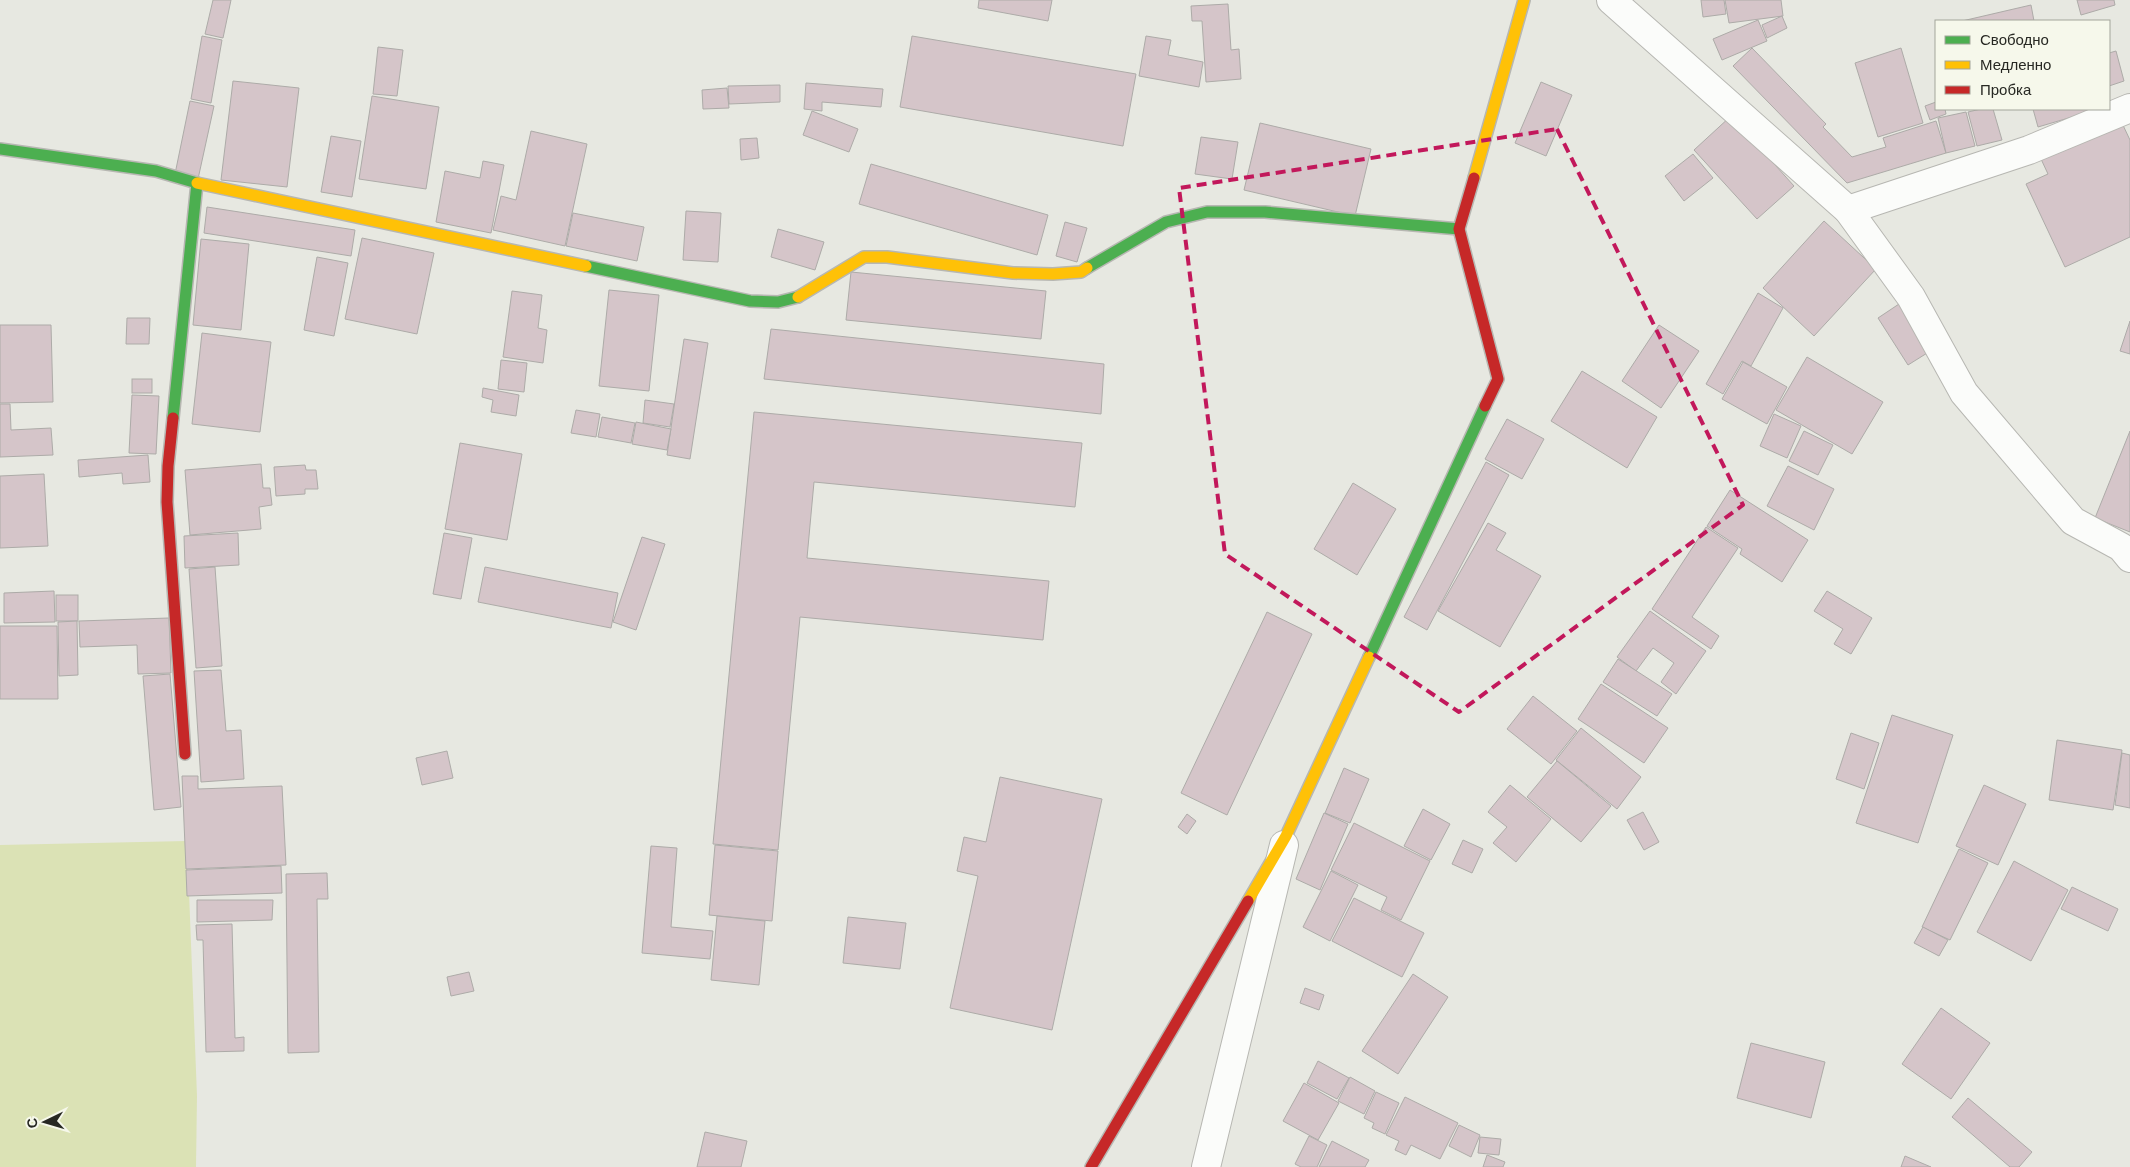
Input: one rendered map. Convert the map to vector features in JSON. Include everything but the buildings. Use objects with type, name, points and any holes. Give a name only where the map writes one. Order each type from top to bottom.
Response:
[{"type":"street","points":[[1091,1167],[1286,836],[1498,379],[1459,229],[1524,0]]},
{"type":"street","points":[[1611,0],[1848,210],[1911,297],[1964,393],[2073,522],[2122,546],[2130,558]]},
{"type":"street","points":[[1848,210],[2029,150],[2130,108]]},
{"type":"street","points":[[0,149],[156,171],[197,183],[750,300],[778,302],[803,296],[864,257],[887,257],[1013,273],[1053,274],[1081,272],[1166,222],[1207,212],[1265,212],[1459,229]]},
{"type":"street","points":[[185,754],[167,502],[168,466],[197,183]]},
{"type":"street","points":[[1206,1167],[1286,836]]},
{"type":"highlighted area","points":[[1557,129],[1743,505],[1459,712],[1225,554],[1179,188]]},
{"type":"green space","points":[[187,841],[197,1096],[196,1167],[0,1167],[0,845]]},
{"type":"traffic: fast","points":[[0,149],[156,171],[197,183],[173,418]]},
{"type":"traffic: fast","points":[[1087,268],[1166,222],[1207,212],[1265,212],[1459,229]]},
{"type":"traffic: fast","points":[[586,266],[750,301],[778,302],[798,297]]},
{"type":"traffic: fast","points":[[1369,657],[1485,406]]},
{"type":"traffic: slow","points":[[1474,178],[1524,0]]},
{"type":"traffic: slow","points":[[197,183],[586,266]]},
{"type":"traffic: slow","points":[[798,297],[864,257],[887,257],[1013,273],[1053,274],[1081,272],[1087,268]]},
{"type":"traffic: slow","points":[[1248,901],[1286,836],[1369,657]]},
{"type":"traffic: jam","points":[[1474,178],[1459,229],[1498,379],[1485,406]]},
{"type":"traffic: jam","points":[[173,418],[168,466],[167,502],[185,754]]},
{"type":"traffic: jam","points":[[1091,1167],[1248,901]]}]
